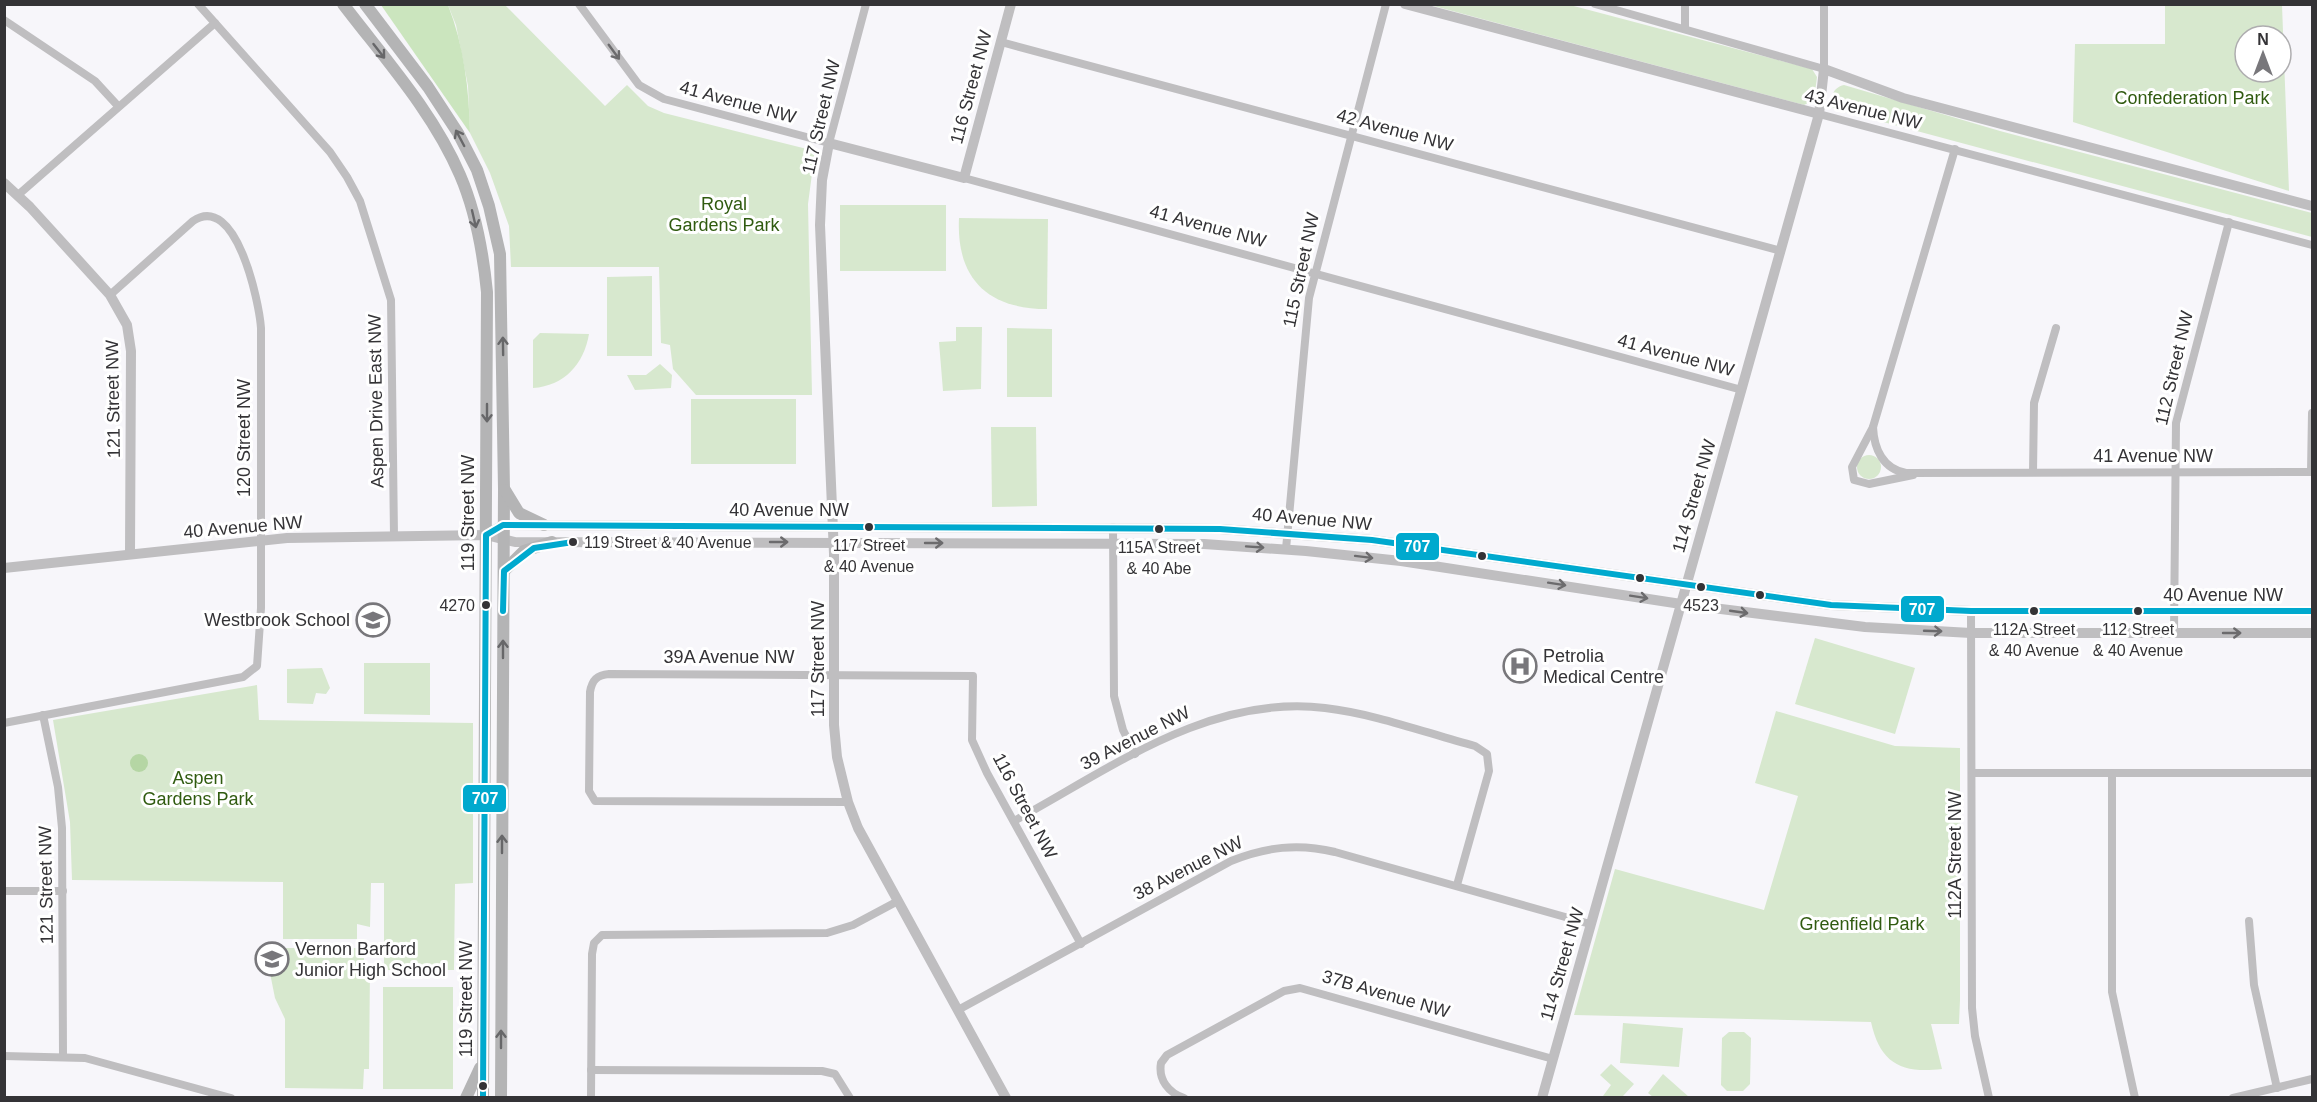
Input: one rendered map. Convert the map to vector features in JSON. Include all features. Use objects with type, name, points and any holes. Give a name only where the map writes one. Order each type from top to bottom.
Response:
[{"type":"main road","name":"119 Street NW","points":[[343,4],[414,96],[444,143],[472,210],[483,260],[487,292],[483,1098]]},
{"type":"main road","name":"119 Street NW","points":[[365,4],[428,87],[458,133],[477,170],[489,206],[500,254],[504,489],[501,1098]]},
{"type":"main road","points":[[504,489],[519,513],[544,525]]},
{"type":"main road","points":[[504,571],[524,551],[552,542]]},
{"type":"main road","points":[[466,1098],[483,1058]]},
{"type":"street","name":"Aspen Drive East NW","points":[[198,4],[330,152],[360,201],[393,309],[394,536]]},
{"type":"street","name":"41 Avenue NW","points":[[579,4],[639,85],[664,99],[1314,272],[1742,390]]},
{"type":"street","name":"116 Street NW","points":[[964,178],[1011,4]]},
{"type":"street","name":"115 Street NW","points":[[1286,549],[1304,333],[1314,272],[1386,4]]},
{"type":"street","name":"43 Avenue NW","points":[[1405,4],[2313,245]]},
{"type":"street","name":"43 Avenue NW","points":[[1595,4],[1824,69],[1903,98],[2313,206]]},
{"type":"street","points":[[1685,4],[1685,29]]},
{"type":"street","name":"114 Street NW","points":[[1542,1098],[1819,114],[1824,69],[1824,4]]},
{"type":"street","name":"117 Street NW","points":[[865,5],[829,143],[822,180],[820,225],[833,542],[835,739],[848,802],[858,828],[1006,1098]]},
{"type":"street","points":[[4,20],[95,81],[118,106]]},
{"type":"street","points":[[18,195],[215,23]]},
{"type":"street","name":"42 Avenue NW","points":[[1001,42],[1781,251]]},
{"type":"street","points":[[1873,427],[1955,149]]},
{"type":"street","name":"121 Street NW","points":[[4,183],[18,195],[110,295],[124,317],[130,341],[130,554]]},
{"type":"street","name":"120 Street NW","points":[[43,715],[243,676],[257,666],[261,608],[259,309],[254,285],[238,246],[218,218],[204,215],[193,221],[110,295]]},
{"type":"street","name":"112 Street NW","points":[[2174,633],[2174,472],[2178,408],[2229,222]]},
{"type":"street","points":[[2032,472],[2034,403],[2056,328]]},
{"type":"street","points":[[2312,472],[2313,413]]},
{"type":"street","name":"41 Avenue NW","points":[[1873,427],[1876,448],[1882,458],[1898,471],[2312,472]]},
{"type":"street","name":"41 Avenue NW","points":[[1873,427],[1852,467],[1854,480],[1869,484],[1922,472]]},
{"type":"street","name":"40 Avenue NW","points":[[486,535],[503,525],[1113,527],[1288,532],[1372,540],[1831,605],[1971,611],[2313,611]]},
{"type":"street","points":[[1113,527],[1114,696],[1123,730],[1135,754]]},
{"type":"street","name":"40 Avenue NW","points":[[4,568],[260,541],[394,536],[486,535],[503,541],[552,542],[1204,544],[1286,549],[1401,561],[1681,604],[1865,627],[1971,633],[2313,633]]},
{"type":"street","name":"112A Street NW","points":[[1971,611],[1972,1008],[1975,1036],[1989,1098]]},
{"type":"street","name":"39A Avenue NW","points":[[848,802],[595,801],[589,791],[590,692],[595,679],[609,674],[973,676]]},
{"type":"street","name":"116 Street NW","points":[[973,676],[972,740],[987,773],[1081,944]]},
{"type":"street","name":"39 Avenue NW","points":[[1014,821],[1183,730],[1217,718],[1251,710],[1323,707],[1358,714],[1475,746],[1487,754],[1489,771],[1457,885]]},
{"type":"street","points":[[4,723],[43,715]]},
{"type":"street","name":"121 Street NW","points":[[43,715],[60,805],[63,891],[63,1056]]},
{"type":"street","points":[[1972,773],[2313,773]]},
{"type":"street","points":[[2112,773],[2112,992],[2135,1098]]},
{"type":"street","name":"38 Avenue NW","points":[[958,1010],[1231,861],[1266,849],[1285,847],[1320,849],[1457,885],[1590,924]]},
{"type":"street","points":[[4,891],[63,891]]},
{"type":"street","points":[[591,1098],[592,954],[598,938],[612,933],[827,933],[853,925],[898,901]]},
{"type":"street","points":[[2249,921],[2254,985],[2277,1088]]},
{"type":"street","name":"37B Avenue NW","points":[[1184,1098],[1170,1091],[1160,1068],[1163,1059],[1172,1051],[1284,991],[1300,988],[1553,1059]]},
{"type":"street","points":[[4,1056],[85,1058],[231,1098]]},
{"type":"street","points":[[591,1070],[822,1071],[834,1074],[850,1098]]},
{"type":"street","points":[[2233,1098],[2313,1079]]},
{"type":"green space","name":"Royal Gardens Park","points":[[448,5],[505,5],[605,106],[627,85],[648,106],[664,113],[815,151],[808,204],[812,395],[696,395],[673,369],[670,345],[661,343],[659,267],[511,267],[509,226],[490,173],[470,133],[468,86],[456,25]]},
{"type":"green space","points":[[1430,5],[1570,5],[1812,69],[1817,77],[1814,100],[1804,105]]},
{"type":"green space","name":"Confederation Park","points":[[2165,5],[2282,5],[2283,24],[2233,24],[2233,84],[2285,84],[2289,191],[2073,122],[2075,44],[2165,44]]},
{"type":"green space","points":[[1844,85],[2000,131],[2312,213],[2312,237],[1835,109],[1831,106],[1833,93]]},
{"type":"green space","points":[[840,205],[946,205],[946,271],[840,271]]},
{"type":"green space","points":[[959,218],[1048,219],[1047,309],[1026,308],[1008,303],[992,296],[979,286],[963,258],[959,239]]},
{"type":"green space","points":[[652,276],[652,356],[607,356],[607,277]]},
{"type":"green space","points":[[956,327],[982,327],[981,389],[943,391],[939,342],[956,341]]},
{"type":"green space","points":[[1007,328],[1052,329],[1052,397],[1007,397]]},
{"type":"green space","points":[[540,333],[589,334],[582,355],[571,372],[554,383],[533,388],[533,340]]},
{"type":"green space","points":[[660,364],[672,375],[671,388],[635,390],[627,375],[646,375]]},
{"type":"green space","points":[[691,399],[796,399],[796,464],[691,464]]},
{"type":"green space","points":[[991,427],[1036,427],[1037,506],[992,507]]},
{"type":"green space","points":[[1869,455],[1878,458],[1881,467],[1878,476],[1869,479],[1860,476],[1857,467],[1860,458]]},
{"type":"green space","points":[[1815,638],[1915,668],[1895,734],[1795,704]]},
{"type":"green space","points":[[364,663],[430,663],[430,715],[364,714]]},
{"type":"green space","points":[[322,668],[330,688],[326,694],[316,693],[313,704],[287,703],[287,669]]},
{"type":"green space","name":"Aspen Gardens Park","points":[[257,685],[259,720],[473,723],[473,883],[455,884],[454,970],[384,970],[384,883],[371,883],[370,927],[357,924],[357,939],[283,939],[283,882],[72,880],[70,822],[53,720]]},
{"type":"green space","name":"Greenfield Park","points":[[1776,711],[1895,746],[1960,748],[1959,1024],[1931,1024],[1942,1069],[1915,1070],[1895,1063],[1880,1047],[1871,1022],[1574,1015],[1615,869],[1764,910],[1798,796],[1755,783]]},
{"type":"green space","points":[[286,948],[364,948],[364,969],[370,969],[369,1069],[364,1069],[363,1089],[285,1088],[285,1019],[275,998],[269,968],[286,968]]},
{"type":"green space","points":[[383,987],[453,987],[453,1089],[383,1089]]},
{"type":"green space","points":[[1623,1023],[1683,1028],[1679,1067],[1620,1063]]},
{"type":"green space","points":[[1729,1032],[1744,1032],[1751,1038],[1750,1084],[1743,1091],[1727,1091],[1721,1085],[1722,1038]]},
{"type":"green space","points":[[1611,1064],[1634,1084],[1623,1096],[1603,1096],[1611,1085],[1600,1075]]},
{"type":"green space","points":[[1663,1074],[1689,1097],[1653,1097],[1648,1093]]},
{"type":"shaded area","points":[[381,5],[448,5],[465,68],[470,133]]},
{"type":"shaded area","points":[[139,754],[145,757],[148,763],[145,769],[139,772],[133,769],[130,763],[133,757]]},
{"type":"transit line","name":"707","points":[[483,1098],[486,535],[503,525],[1220,529],[1372,540],[1831,605],[1971,611],[2312,611]]},
{"type":"transit line","name":"707","points":[[503,611],[504,571],[534,548],[573,542]]},
{"type":"place","name":"117 Street & 40 Avenue","points":[[869,527]]},
{"type":"place","name":"115A Street & 40 Abe","points":[[1159,529]]},
{"type":"place","name":"119 Street & 40 Avenue","points":[[573,542]]},
{"type":"place","name":"4523","points":[[1701,587]]},
{"type":"place","name":"4270","points":[[486,605]]},
{"type":"place","name":"112A Street & 40 Avenue","points":[[2034,611]]},
{"type":"place","name":"112 Street & 40 Avenue","points":[[2138,611]]},
{"type":"place","name":"Westbrook School","points":[[373,620]]},
{"type":"place","name":"Petrolia Medical Centre","points":[[1520,666]]},
{"type":"place","name":"Vernon Barford Junior High School","points":[[272,959]]}]
